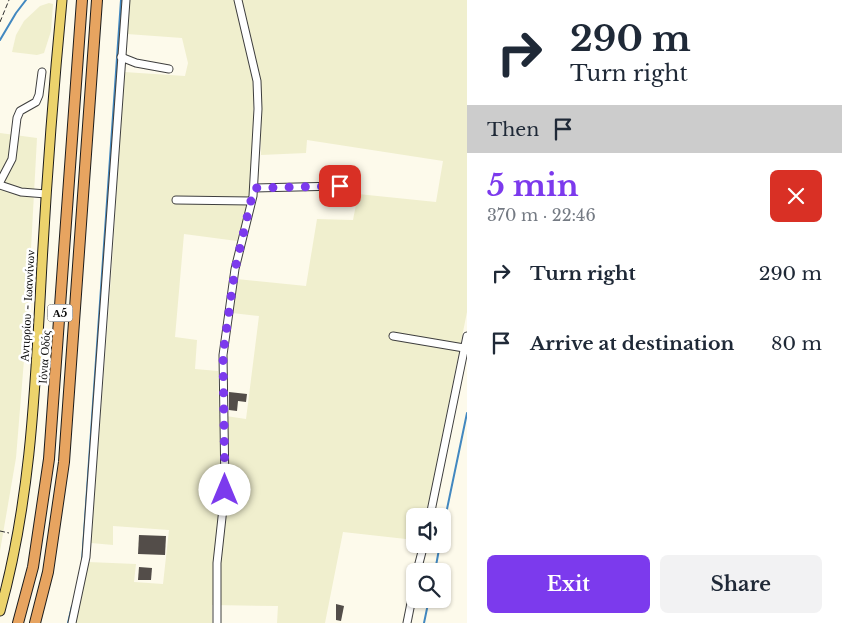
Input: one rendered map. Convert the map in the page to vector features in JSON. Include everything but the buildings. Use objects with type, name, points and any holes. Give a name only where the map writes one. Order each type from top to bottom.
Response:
[{"type":"highway","name":"Ιόνια Οδός","points":[[18,623],[33,567],[49,459],[82,0]]},
{"type":"highway","name":"Α5","points":[[35,623],[53,545],[64,462],[97,0]]},
{"type":"main road","name":"Αντιρρίου - Ιωαννίνων","points":[[0,611],[17,534],[32,423],[46,194],[62,0]]},
{"type":"street","points":[[72,623],[86,557],[126,0]]},
{"type":"street","points":[[217,623],[217,563],[225,490],[223,354],[235,269],[254,188],[258,97],[256,73],[238,0]]},
{"type":"street","points":[[121,57],[136,63],[169,69]]},
{"type":"street","points":[[42,72],[41,87],[36,102],[20,111],[17,118],[12,159],[0,184],[21,192],[46,194]]},
{"type":"street","points":[[254,188],[340,186]]},
{"type":"street","points":[[176,200],[252,201]]},
{"type":"street","points":[[393,336],[464,348]]},
{"type":"street","points":[[432,508],[467,336]]},
{"type":"street","points":[[407,623],[410,608]]},
{"type":"path","points":[[0,22],[9,0]]},
{"type":"path","points":[[0,531],[17,534]]},
{"type":"green space","points":[[129,0],[467,0],[467,312],[428,508],[406,508],[406,539],[343,532],[325,623],[277,623],[278,606],[212,605],[212,623],[76,623],[88,562],[136,564],[134,582],[163,584],[169,530],[113,526],[113,545],[91,543],[124,72],[185,76],[188,63],[182,38],[127,34]],"holes":[[[253,91],[260,91],[261,155],[306,153],[307,140],[443,161],[436,202],[358,194],[353,220],[317,219],[306,286],[237,279],[232,313],[259,316],[246,419],[219,415],[218,371],[195,369],[197,340],[175,337],[184,234],[237,241],[248,205],[254,155]]]},
{"type":"green space","points":[[49,3],[53,4],[51,31],[44,53],[37,55],[12,52],[16,35],[24,21],[40,6]]},
{"type":"green space","points":[[0,133],[37,138],[27,323],[16,458],[0,551]]},
{"type":"waterway","points":[[0,40],[26,0]]},
{"type":"waterway","points":[[82,562],[121,0]]},
{"type":"waterway","points":[[447,508],[467,413]]},
{"type":"waterway","points":[[436,563],[438,553]]},
{"type":"waterway","points":[[68,623],[72,606]]},
{"type":"waterway","points":[[424,623],[427,608]]},
{"type":"route","points":[[225,490],[223,354],[235,269],[254,188],[340,186]]}]
